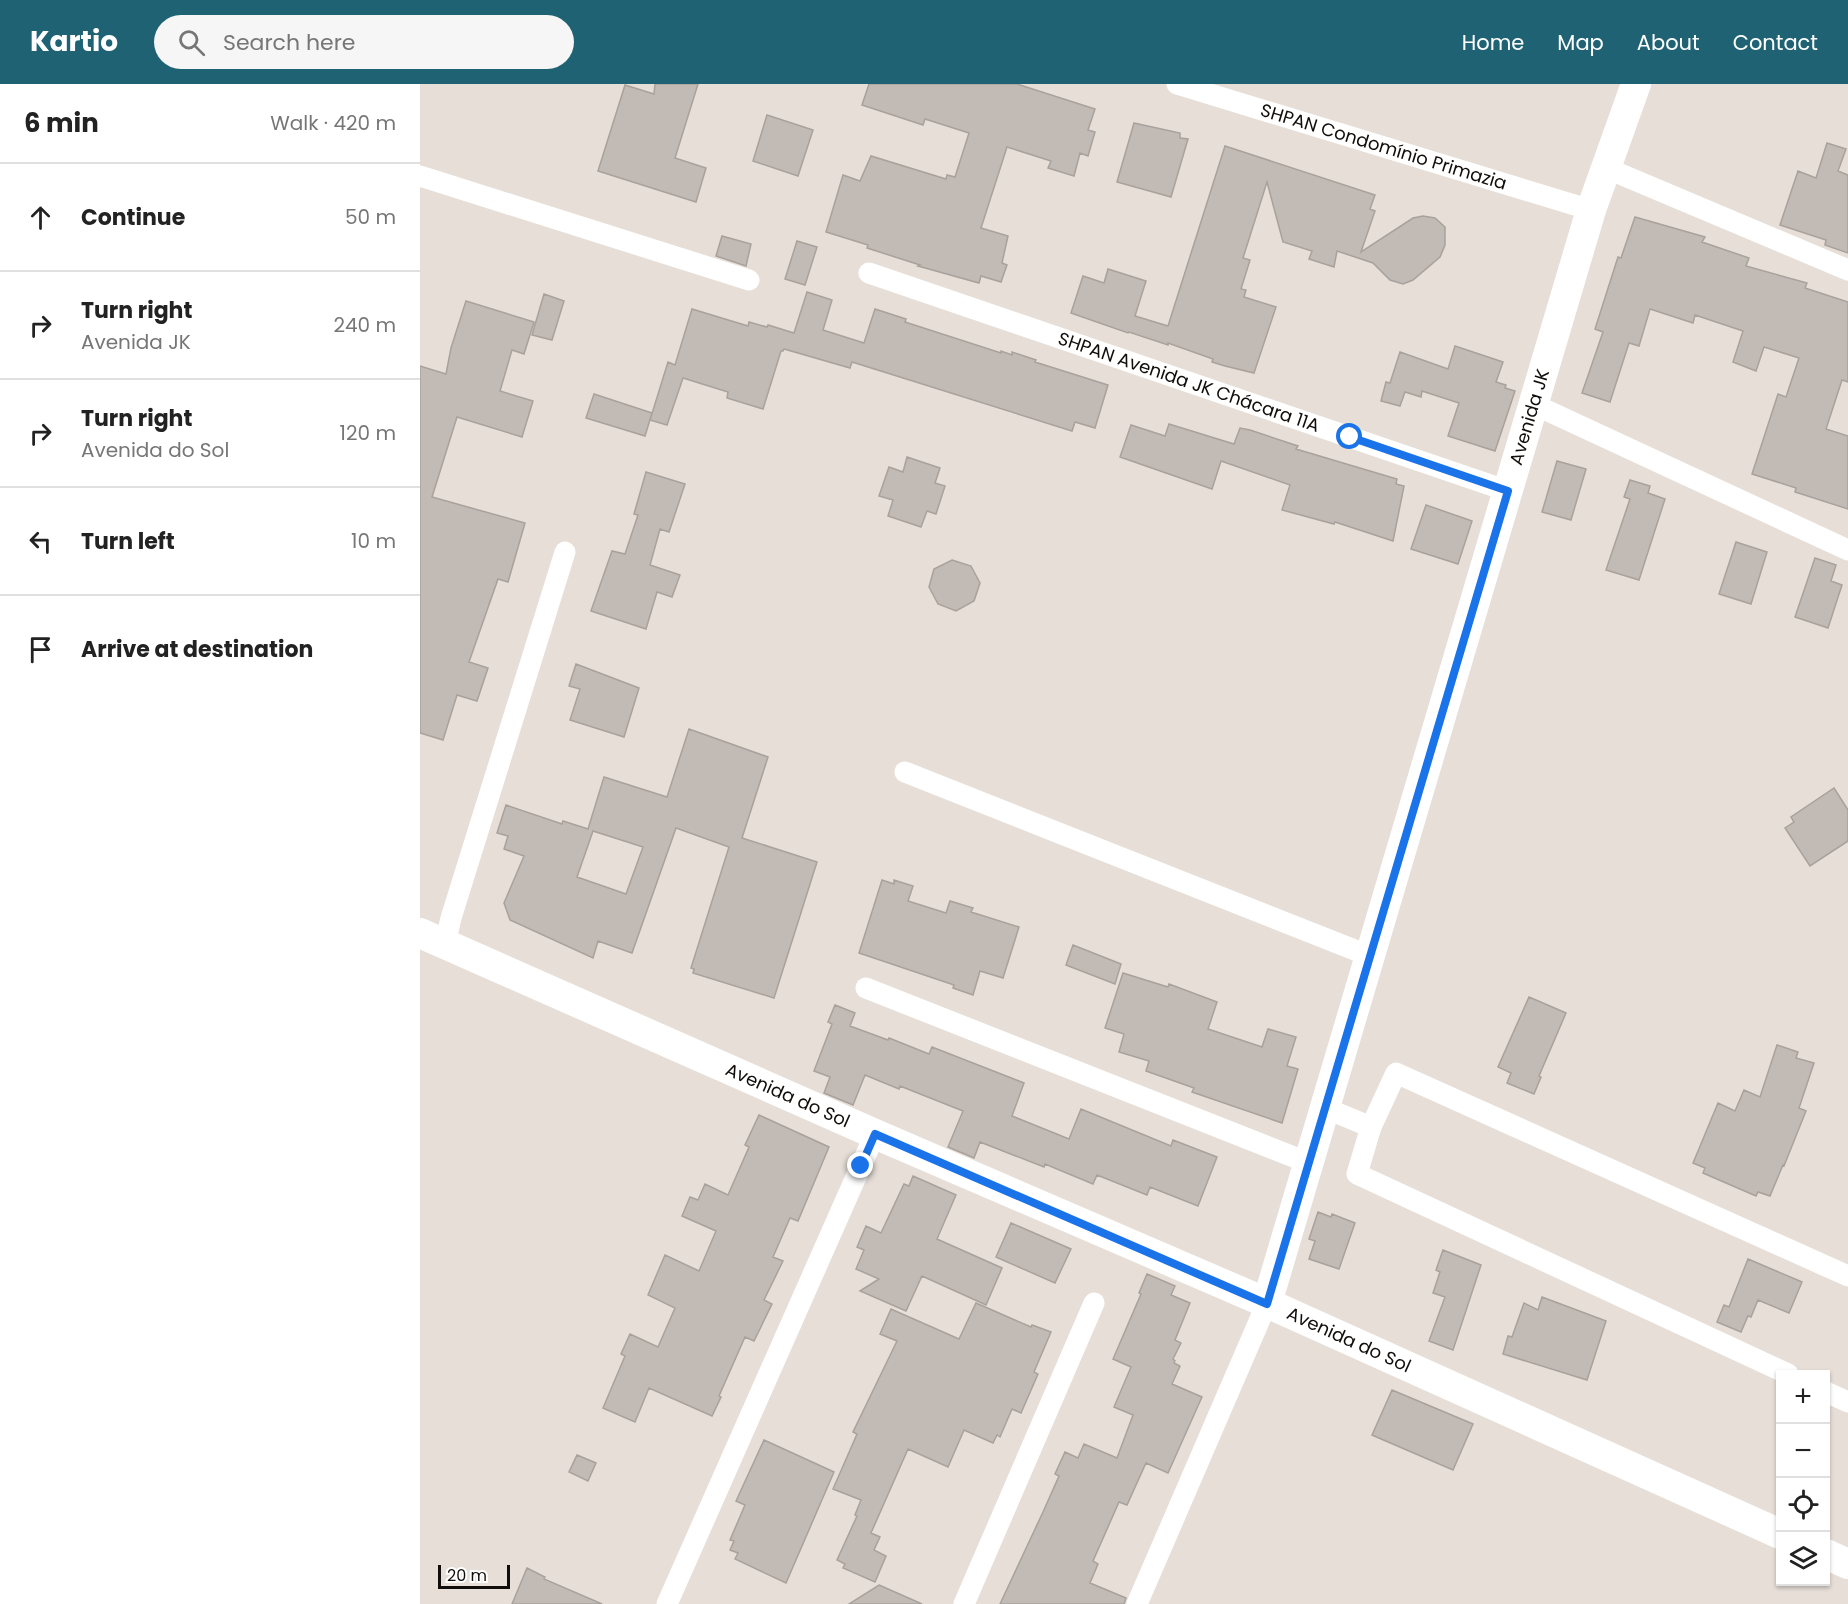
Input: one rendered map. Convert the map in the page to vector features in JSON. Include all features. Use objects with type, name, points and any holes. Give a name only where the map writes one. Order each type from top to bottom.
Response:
[{"type":"street","name":"SHPAN Condomínio Primazia","points":[[1177,84],[1591,210]]},
{"type":"street","name":"Avenida JK","points":[[1267,1304],[1591,210],[1636,84]]},
{"type":"street","points":[[1606,168],[1848,270]]},
{"type":"street","points":[[420,176],[749,280]]},
{"type":"street","name":"SHPAN Avenida JK Chácara 11A","points":[[869,273],[1508,491]]},
{"type":"street","points":[[1533,404],[1848,550]]},
{"type":"street","points":[[433,938],[451,918],[565,552]]},
{"type":"street","points":[[905,772],[1370,956]]},
{"type":"street","name":"Avenida do Sol","points":[[433,938],[875,1134],[1267,1304],[1776,1532]]},
{"type":"street","points":[[866,988],[1309,1163]]},
{"type":"street","points":[[1779,1370],[1357,1174],[1371,1127],[1396,1073],[1848,1276]]},
{"type":"street","points":[[1325,1108],[1371,1127]]},
{"type":"street","points":[[667,1604],[875,1134]]},
{"type":"street","points":[[964,1604],[1094,1303]]},
{"type":"street","points":[[1137,1604],[1267,1304]]},
{"type":"street","points":[[1830,1394],[1848,1402]]},
{"type":"street","points":[[1830,1556],[1848,1564]]},
{"type":"building","points":[[655,84],[698,84],[675,158],[706,168],[696,202],[598,171],[625,85],[654,94]]},
{"type":"building","points":[[869,84],[1017,84],[1095,109],[1088,130],[1095,132],[1088,156],[1080,153],[1074,176],[1048,168],[1051,161],[1007,147],[981,228],[1008,236],[1002,263],[1007,265],[1001,282],[981,276],[979,283],[918,266],[920,265],[867,248],[868,245],[826,232],[843,175],[860,181],[871,156],[946,179],[947,175],[955,177],[969,133],[925,119],[923,125],[862,105]]},
{"type":"building","points":[[767,115],[813,130],[798,176],[753,161]]},
{"type":"building","points":[[1134,123],[1180,133],[1180,138],[1188,139],[1171,197],[1117,182]]},
{"type":"building","points":[[1827,143],[1846,149],[1838,171],[1848,175],[1848,253],[1825,245],[1826,240],[1780,225],[1798,171],[1816,178]]},
{"type":"building","points":[[1225,146],[1375,195],[1370,209],[1375,211],[1361,252],[1413,218],[1423,216],[1435,218],[1445,227],[1445,245],[1440,257],[1413,280],[1403,284],[1390,280],[1373,263],[1337,251],[1334,267],[1309,259],[1312,251],[1283,242],[1267,182],[1243,258],[1250,260],[1241,289],[1246,290],[1244,297],[1276,307],[1254,373],[1212,362],[1213,359],[1168,343],[1168,345],[1128,333],[1071,313],[1083,276],[1104,283],[1108,269],[1146,281],[1135,316],[1168,326]]},
{"type":"building","points":[[1635,217],[1705,237],[1702,242],[1749,258],[1746,266],[1807,283],[1805,288],[1848,302],[1848,382],[1842,380],[1826,429],[1848,436],[1848,509],[1795,492],[1796,488],[1752,474],[1778,394],[1786,397],[1799,358],[1764,347],[1756,371],[1733,362],[1743,331],[1695,315],[1693,323],[1650,309],[1639,346],[1629,343],[1610,402],[1582,393],[1603,332],[1595,329],[1618,257],[1621,258]]},
{"type":"building","points":[[722,236],[751,244],[746,266],[716,256]]},
{"type":"building","points":[[797,241],[817,247],[805,285],[785,279]]},
{"type":"building","points":[[807,292],[832,300],[823,330],[864,343],[875,309],[906,319],[905,322],[1001,353],[1001,351],[1012,355],[1012,352],[1036,360],[1035,362],[1108,385],[1095,428],[1075,422],[1072,431],[852,362],[850,368],[784,349],[781,351],[763,409],[727,398],[728,392],[683,378],[667,425],[650,420],[668,362],[675,365],[692,309],[748,326],[749,322],[794,333]]},
{"type":"building","points":[[544,294],[564,301],[552,340],[532,335]]},
{"type":"building","points":[[466,301],[534,322],[524,354],[512,350],[500,391],[533,401],[522,437],[457,417],[432,497],[525,523],[508,582],[498,579],[469,662],[488,668],[477,701],[457,695],[443,740],[420,733],[420,366],[446,374],[451,348]]},
{"type":"building","points":[[1455,346],[1503,362],[1496,382],[1515,391],[1495,451],[1448,436],[1459,403],[1422,391],[1421,397],[1405,392],[1400,406],[1381,401],[1386,382],[1390,383],[1400,352],[1448,369]]},
{"type":"building","points":[[594,394],[652,413],[645,436],[586,418]]},
{"type":"building","points":[[1169,424],[1234,444],[1240,428],[1250,430],[1298,446],[1296,449],[1397,479],[1396,484],[1404,486],[1393,541],[1335,522],[1334,524],[1282,510],[1290,485],[1221,461],[1212,489],[1120,457],[1131,425],[1165,436]]},
{"type":"building","points":[[907,457],[940,468],[935,483],[945,486],[936,514],[927,511],[921,527],[888,516],[893,500],[879,496],[889,467],[903,472]]},
{"type":"building","points":[[1557,461],[1586,469],[1571,520],[1542,512]]},
{"type":"building","points":[[646,472],[685,484],[669,532],[660,529],[650,565],[680,575],[672,597],[657,592],[646,629],[591,611],[612,551],[625,554],[638,515],[634,514]]},
{"type":"building","points":[[1630,480],[1650,486],[1648,493],[1665,499],[1639,580],[1606,570],[1630,499],[1624,497]]},
{"type":"building","points":[[1426,505],[1472,521],[1458,564],[1411,549]]},
{"type":"building","points":[[1736,542],[1767,552],[1751,604],[1719,594]]},
{"type":"building","points":[[1815,558],[1836,565],[1831,581],[1842,585],[1828,628],[1795,617]]},
{"type":"building","points":[[952,560],[971,566],[980,583],[974,601],[956,611],[938,604],[929,587],[934,569]]},
{"type":"building","points":[[576,664],[639,688],[624,737],[570,720],[580,689],[569,686]]},
{"type":"building","points":[[689,729],[768,757],[742,838],[817,862],[774,998],[693,973],[694,969],[691,968],[729,847],[676,828],[632,953],[598,941],[593,958],[510,920],[504,903],[524,856],[504,849],[508,836],[497,833],[506,805],[562,824],[563,821],[588,829],[604,777],[667,797]],"holes":[[[593,831],[643,847],[626,894],[577,877]]]},
{"type":"building","points":[[1834,788],[1848,810],[1848,841],[1810,866],[1785,828],[1794,822],[1791,817]]},
{"type":"building","points":[[882,880],[894,884],[894,880],[913,886],[908,901],[946,913],[950,901],[973,908],[971,912],[1019,927],[1003,978],[980,971],[973,995],[953,988],[954,985],[859,953]]},
{"type":"building","points":[[1073,945],[1121,964],[1115,984],[1066,965]]},
{"type":"building","points":[[1123,973],[1168,987],[1169,984],[1217,1002],[1208,1029],[1262,1047],[1268,1029],[1296,1037],[1287,1066],[1298,1069],[1282,1123],[1192,1092],[1194,1088],[1146,1071],[1149,1061],[1119,1052],[1124,1034],[1105,1028]]},
{"type":"building","points":[[1529,997],[1566,1013],[1539,1076],[1541,1077],[1534,1094],[1507,1083],[1511,1073],[1498,1067]]},
{"type":"building","points":[[835,1005],[855,1013],[850,1026],[929,1054],[932,1047],[1024,1083],[1012,1116],[1069,1139],[1081,1109],[1171,1146],[1173,1140],[1217,1157],[1198,1206],[1150,1187],[1147,1195],[1097,1175],[1093,1184],[1045,1164],[1044,1167],[980,1142],[974,1158],[948,1147],[963,1111],[865,1075],[853,1105],[824,1093],[830,1077],[814,1071],[832,1024],[828,1022]]},
{"type":"building","points":[[1777,1045],[1798,1052],[1796,1058],[1814,1063],[1799,1108],[1806,1111],[1784,1166],[1770,1196],[1758,1192],[1756,1196],[1703,1173],[1705,1168],[1693,1163],[1718,1103],[1735,1111],[1744,1090],[1760,1097]]},
{"type":"building","points":[[759,1115],[829,1147],[798,1221],[790,1218],[773,1257],[783,1261],[764,1300],[772,1304],[754,1341],[745,1337],[712,1416],[649,1388],[635,1422],[603,1408],[625,1356],[621,1354],[630,1334],[658,1347],[675,1308],[648,1295],[665,1255],[699,1271],[716,1231],[682,1216],[690,1197],[698,1200],[705,1184],[728,1195],[749,1147],[745,1145]]},
{"type":"building","points":[[913,1176],[956,1195],[937,1239],[1002,1268],[986,1305],[922,1276],[906,1311],[860,1291],[879,1279],[856,1269],[864,1250],[857,1247],[866,1226],[881,1233],[904,1184],[909,1186]]},
{"type":"building","points":[[1318,1212],[1331,1217],[1332,1214],[1355,1223],[1339,1269],[1309,1259],[1315,1241],[1309,1239]]},
{"type":"building","points":[[1011,1223],[1071,1249],[1055,1283],[996,1257]]},
{"type":"building","points":[[1443,1250],[1481,1265],[1453,1350],[1429,1341],[1445,1297],[1433,1293],[1440,1272],[1436,1270]]},
{"type":"building","points":[[1748,1259],[1802,1282],[1789,1313],[1758,1300],[1741,1332],[1717,1322],[1724,1305],[1729,1307]]},
{"type":"building","points":[[1147,1274],[1175,1286],[1171,1295],[1190,1303],[1175,1340],[1181,1343],[1173,1359],[1174,1363],[1180,1366],[1172,1384],[1202,1397],[1168,1473],[1146,1463],[1127,1505],[1119,1502],[1093,1561],[1098,1564],[1090,1583],[1126,1598],[1124,1604],[1000,1604],[1059,1476],[1055,1474],[1065,1452],[1078,1458],[1084,1444],[1117,1458],[1133,1415],[1114,1407],[1131,1367],[1113,1359],[1141,1294],[1139,1293]]},
{"type":"building","points":[[1542,1297],[1606,1321],[1587,1380],[1503,1354],[1508,1336],[1512,1337],[1524,1303],[1538,1310]]},
{"type":"building","points":[[976,1303],[1031,1327],[1032,1325],[1051,1332],[1034,1372],[1038,1374],[1021,1413],[1012,1409],[1000,1437],[997,1435],[993,1443],[964,1430],[948,1467],[908,1449],[871,1533],[880,1537],[874,1550],[886,1556],[875,1582],[843,1568],[845,1564],[837,1560],[857,1516],[855,1515],[861,1500],[833,1489],[857,1434],[853,1432],[897,1341],[880,1334],[891,1309],[959,1339]]},
{"type":"building","points":[[1392,1390],[1473,1424],[1453,1470],[1372,1435]]},
{"type":"building","points":[[764,1440],[834,1472],[786,1583],[735,1559],[738,1553],[730,1550],[734,1541],[730,1540],[745,1505],[736,1501]]},
{"type":"building","points":[[577,1455],[596,1463],[588,1481],[569,1472]]},
{"type":"building","points":[[527,1568],[545,1577],[544,1579],[602,1604],[512,1604]]},
{"type":"building","points":[[879,1585],[922,1604],[849,1604]]},
{"type":"route","points":[[861,1166],[875,1134],[1267,1304],[1508,491],[1350,437]]}]
